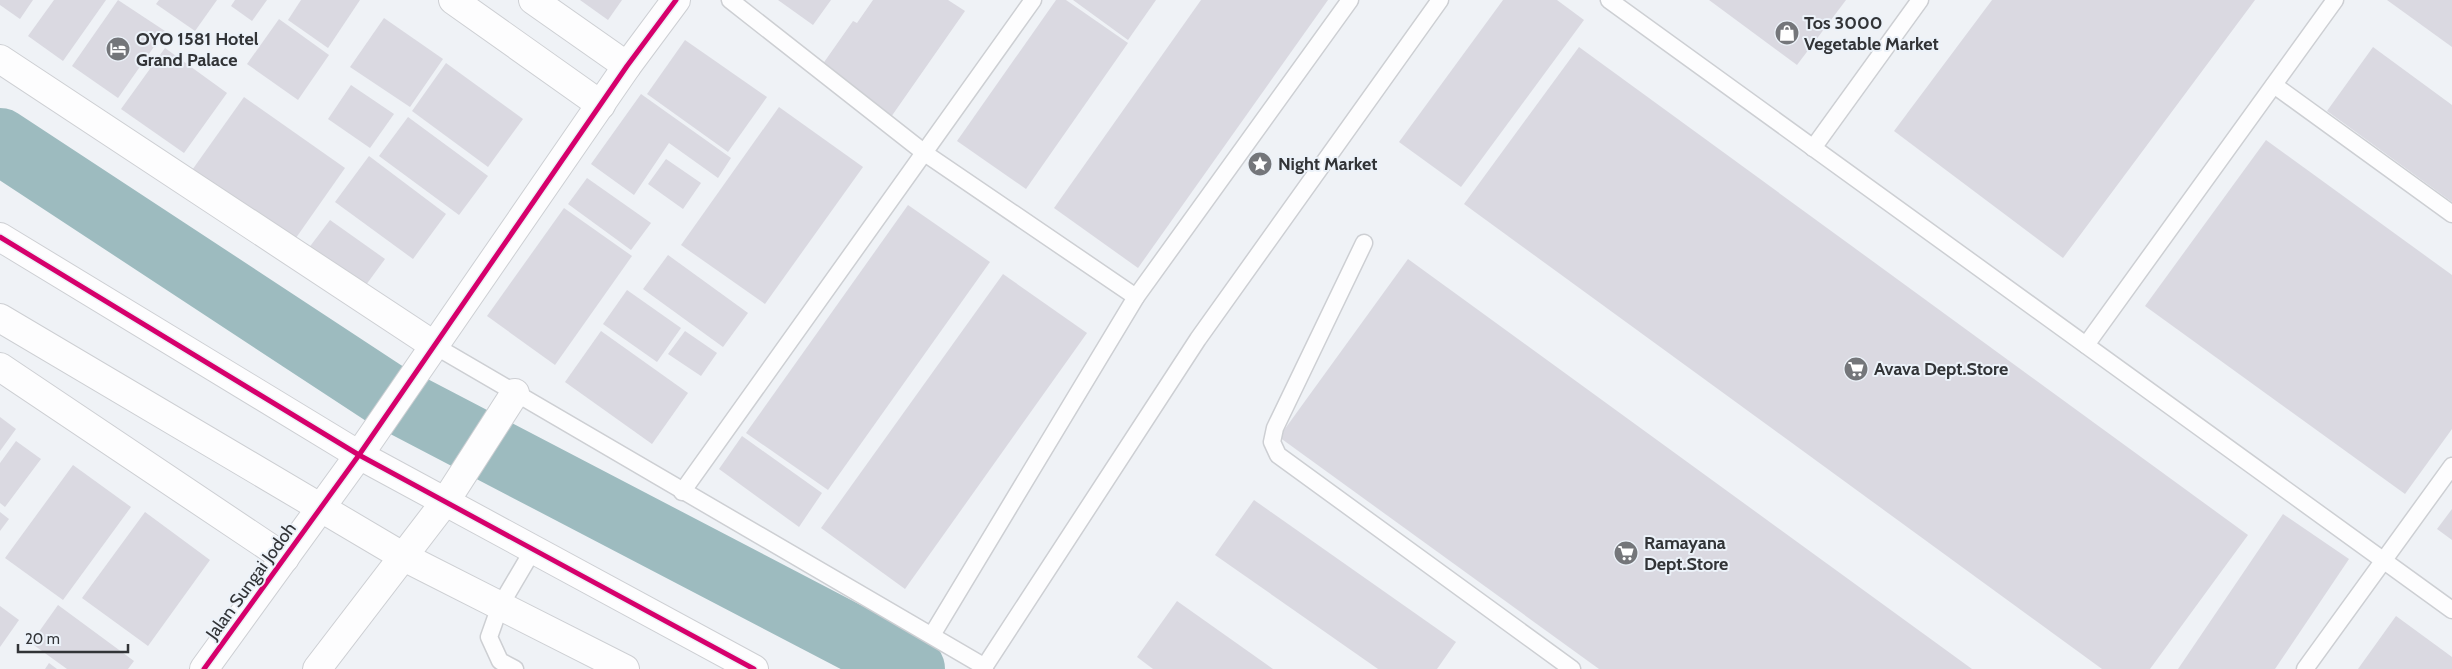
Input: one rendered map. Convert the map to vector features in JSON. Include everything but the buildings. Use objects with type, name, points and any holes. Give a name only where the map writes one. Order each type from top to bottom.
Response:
[{"type":"street","points":[[452,0],[601,105]]},
{"type":"street","points":[[533,0],[627,66]]},
{"type":"street","name":"Jalan Sungai Jodoh","points":[[204,669],[321,509],[627,66],[676,0]]},
{"type":"street","points":[[0,59],[430,352]]},
{"type":"street","points":[[0,237],[359,455],[754,669]]},
{"type":"street","points":[[0,318],[404,557],[624,669]]},
{"type":"street","points":[[0,368],[285,558]]},
{"type":"street","points":[[317,669],[445,502],[511,400]]},
{"type":"lane","points":[[730,0],[926,154],[1136,297]]},
{"type":"lane","points":[[682,492],[926,154],[1033,0]]},
{"type":"lane","points":[[932,636],[1136,297],[1350,0]]},
{"type":"lane","points":[[430,352],[511,400],[682,492],[984,668],[1198,339],[1440,0]]},
{"type":"lane","points":[[1609,0],[2452,610]]},
{"type":"lane","points":[[1813,148],[1920,0]]},
{"type":"lane","points":[[2086,345],[2335,0]]},
{"type":"lane","points":[[2274,85],[2452,214]]},
{"type":"lane","points":[[1364,243],[1275,428],[1272,442],[1278,454],[1572,669]]},
{"type":"lane","points":[[2305,669],[2452,466]]},
{"type":"lane","points":[[515,669],[500,661],[489,637],[500,606],[533,550]]},
{"type":"waterway","points":[[0,141],[385,394],[912,669]]},
{"type":"cycle path","points":[[204,669],[359,455],[627,66],[676,0]]},
{"type":"cycle path","points":[[0,237],[359,455],[754,669]]},
{"type":"place","name":"Tos 3000 Vegetable Market","points":[[1787,33]]},
{"type":"place","name":"OYO 1581 Hotel Grand Palace","points":[[118,49]]},
{"type":"place","name":"Night Market","points":[[1260,164]]},
{"type":"place","name":"Avava Dept.Store","points":[[1856,369]]},
{"type":"place","name":"Ramayana Dept.Store","points":[[1626,553]]}]
